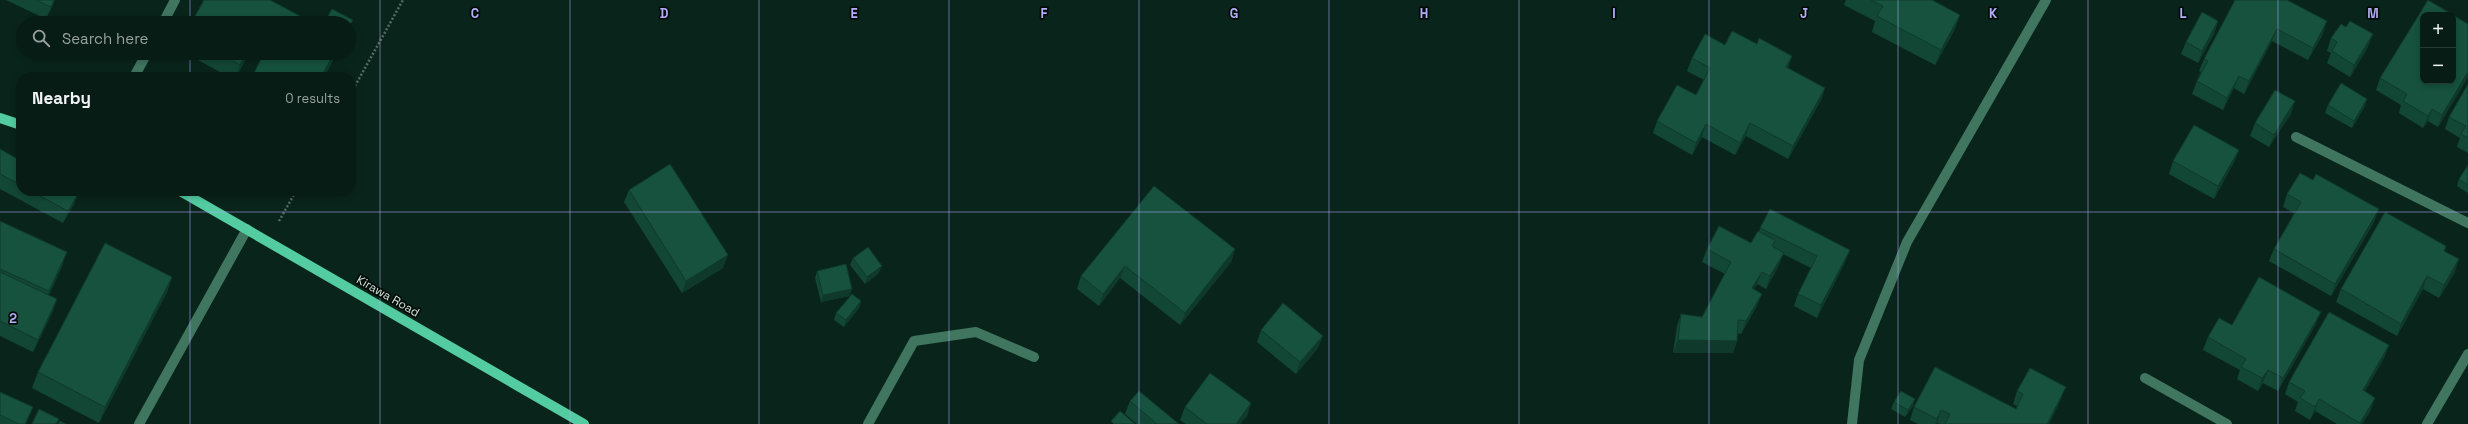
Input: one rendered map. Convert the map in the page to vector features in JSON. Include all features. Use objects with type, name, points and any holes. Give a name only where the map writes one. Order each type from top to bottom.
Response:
[{"type":"main road","points":[[0,118],[16,123]]},
{"type":"main road","name":"Kirawa Road","points":[[189,196],[584,424]]},
{"type":"street","points":[[166,16],[175,0]]},
{"type":"street","points":[[1852,424],[1858,360],[1907,242],[2046,0]]},
{"type":"street","points":[[137,72],[143,60]]},
{"type":"street","points":[[2296,137],[2468,223]]},
{"type":"street","points":[[139,424],[247,229]]},
{"type":"street","points":[[868,424],[914,341],[976,332],[1034,357]]},
{"type":"street","points":[[2427,424],[2468,354]]},
{"type":"street","points":[[2145,378],[2227,424]]},
{"type":"path","points":[[356,85],[404,0]]},
{"type":"path","points":[[268,241],[293,196]]},
{"type":"building","points":[[36,0],[54,0],[51,7]]},
{"type":"building","points":[[204,0],[270,0],[300,16],[195,16]]},
{"type":"building","points":[[1871,0],[1932,0],[1960,15],[1941,50],[1877,16],[1883,6]]},
{"type":"building","points":[[2235,0],[2287,0],[2327,21],[2313,48],[2277,29],[2249,81],[2239,76],[2227,98],[2197,81],[2208,61],[2204,59]]},
{"type":"building","points":[[2428,0],[2448,12],[2421,12]]},
{"type":"building","points":[[332,9],[345,16],[328,16]]},
{"type":"building","points":[[2202,12],[2218,21],[2202,51],[2186,42]]},
{"type":"building","points":[[2420,13],[2420,84],[2456,84],[2456,17],[2468,24],[2468,72],[2442,115],[2432,109],[2428,116],[2403,101],[2407,94],[2380,78]]},
{"type":"building","points":[[2350,21],[2373,34],[2354,65],[2332,51],[2337,42],[2331,38],[2341,24],[2346,27]]},
{"type":"building","points":[[1732,31],[1757,44],[1759,38],[1792,56],[1786,67],[1825,88],[1793,146],[1750,123],[1740,143],[1706,124],[1696,143],[1657,121],[1677,85],[1696,95],[1710,68],[1692,58],[1705,34],[1725,45]]},
{"type":"building","points":[[231,60],[242,60],[240,65]]},
{"type":"building","points":[[260,60],[330,60],[324,72],[254,72]]},
{"type":"building","points":[[2341,83],[2367,99],[2354,121],[2328,105]]},
{"type":"building","points":[[2468,84],[2468,138],[2461,134],[2466,126],[2449,117]]},
{"type":"building","points":[[2275,90],[2295,101],[2274,135],[2255,123]]},
{"type":"building","points":[[2194,125],[2239,150],[2218,186],[2173,161]]},
{"type":"building","points":[[0,149],[16,158],[16,182],[0,174]]},
{"type":"building","points":[[670,164],[728,255],[686,281],[629,190]]},
{"type":"building","points":[[2468,165],[2468,185],[2459,179]]},
{"type":"building","points":[[2300,173],[2313,180],[2316,174],[2379,209],[2335,284],[2274,249],[2301,202],[2287,194]]},
{"type":"building","points":[[1154,186],[1235,249],[1185,313],[1125,266],[1103,294],[1081,276]]},
{"type":"building","points":[[40,196],[77,196],[68,211]]},
{"type":"building","points":[[1770,209],[1850,250],[1821,305],[1798,294],[1817,256],[1760,228]]},
{"type":"building","points":[[2385,212],[2446,246],[2444,251],[2459,259],[2444,285],[2427,276],[2401,324],[2341,289]]},
{"type":"building","points":[[0,221],[67,252],[49,291],[0,269]]},
{"type":"building","points":[[1719,226],[1751,243],[1758,231],[1775,240],[1772,246],[1784,253],[1770,276],[1762,272],[1752,288],[1762,294],[1746,321],[1738,320],[1737,341],[1678,340],[1681,314],[1702,317],[1731,262],[1707,249]]},
{"type":"building","points":[[105,243],[172,277],[105,407],[38,372]]},
{"type":"building","points":[[868,247],[882,266],[867,277],[853,258]]},
{"type":"building","points":[[846,264],[852,289],[823,295],[817,271]]},
{"type":"building","points":[[0,272],[57,299],[38,340],[0,321]]},
{"type":"building","points":[[2259,277],[2321,312],[2283,378],[2268,370],[2262,378],[2241,367],[2246,359],[2208,337],[2219,318],[2232,325]]},
{"type":"building","points":[[852,294],[861,301],[846,320],[836,313]]},
{"type":"building","points":[[1283,303],[1323,336],[1300,362],[1261,330]]},
{"type":"building","points":[[2329,312],[2389,345],[2363,390],[2375,398],[2360,423],[2319,399],[2315,407],[2300,398],[2305,391],[2289,382]]},
{"type":"building","points":[[1935,367],[2016,409],[2023,394],[2017,391],[2030,368],[2066,387],[2047,424],[1945,424],[1950,414],[1941,410],[1937,419],[1914,407]]},
{"type":"building","points":[[1210,373],[1251,403],[1236,424],[1207,424],[1185,407]]},
{"type":"building","points":[[1139,391],[1179,424],[1157,424],[1130,401]]},
{"type":"building","points":[[1901,391],[1915,399],[1908,410],[1894,402]]},
{"type":"building","points":[[0,392],[33,407],[25,424],[19,424],[0,415]]},
{"type":"building","points":[[39,409],[59,419],[56,424],[32,424]]},
{"type":"building","points":[[1120,411],[1135,424],[1114,424],[1111,421]]},
{"type":"building","points":[[60,421],[66,424],[58,424]]}]
